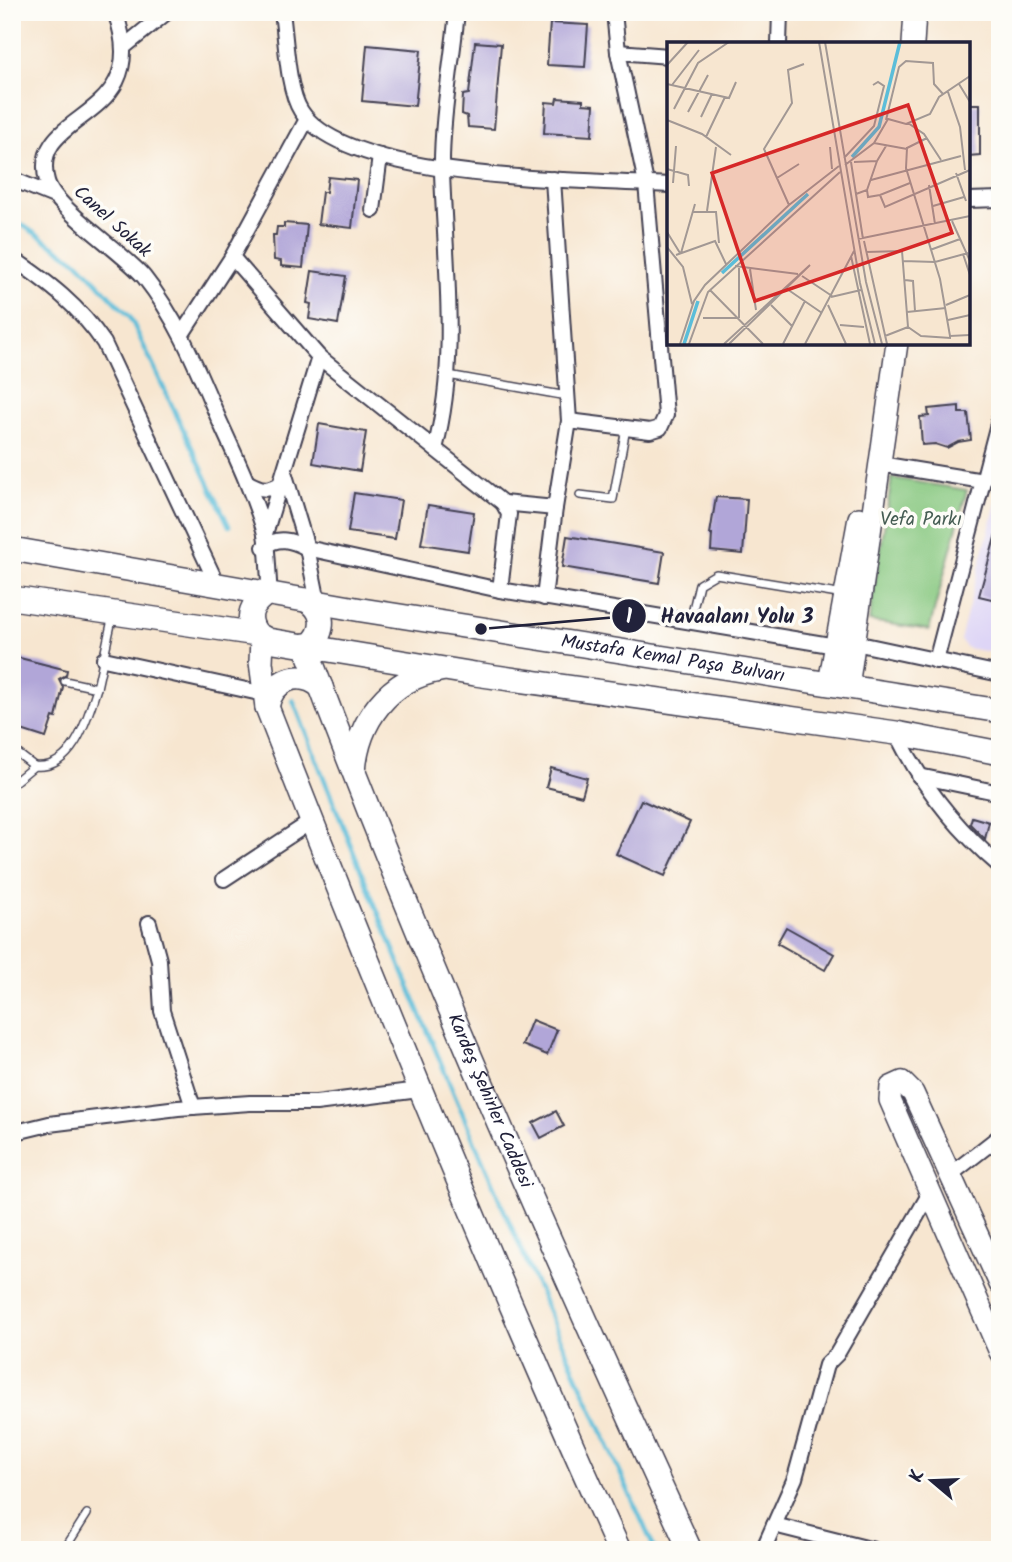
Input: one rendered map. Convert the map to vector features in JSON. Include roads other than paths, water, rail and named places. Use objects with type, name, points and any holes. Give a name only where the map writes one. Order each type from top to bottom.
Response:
[{"type":"main road","points":[[12,549],[216,582],[312,601],[319,611],[322,624],[317,637],[307,646],[260,636],[12,598]]},
{"type":"main road","points":[[269,593],[258,600],[251,610],[250,623],[260,636],[265,700],[419,1090],[619,1550]]},
{"type":"main road","name":"Mustafa Kemal Paşa Bulvarı","points":[[312,601],[1000,711]]},
{"type":"main road","name":"Mustafa Kemal Paşa Bulvarı","points":[[307,646],[444,669],[896,733],[1000,753]]},
{"type":"main road","name":"Kardeş Şehirler Caddesi","points":[[307,646],[354,771],[441,985],[582,1315],[690,1550]]},
{"type":"main road","points":[[354,771],[358,743],[378,705],[408,681],[444,669]]},
{"type":"main road","points":[[265,700],[287,679],[302,677],[321,687]]},
{"type":"street","points":[[115,12],[125,46],[167,12]]},
{"type":"street","points":[[282,12],[294,94],[307,119],[342,141],[380,156],[442,169],[553,179],[667,185]]},
{"type":"street","points":[[435,449],[448,375],[449,286],[442,169],[457,12]]},
{"type":"street","points":[[569,421],[650,431],[660,428],[666,415],[646,183],[618,52],[614,12]]},
{"type":"street","points":[[779,42],[780,12]]},
{"type":"street","points":[[913,42],[915,12]]},
{"type":"street","points":[[921,42],[923,12]]},
{"type":"street","name":"Canel Sokak","points":[[125,46],[123,65],[114,86],[59,135],[48,152],[46,180],[54,197],[125,256],[158,295],[182,334],[247,482],[265,540],[269,593]]},
{"type":"street","points":[[618,52],[667,56]]},
{"type":"street","points":[[182,334],[232,257],[307,119]]},
{"type":"street","points":[[373,211],[380,156]]},
{"type":"street","points":[[12,179],[54,197]]},
{"type":"street","points":[[544,597],[569,421],[553,179]]},
{"type":"street","points":[[970,200],[1000,199]]},
{"type":"street","points":[[232,257],[319,357],[503,503],[509,514],[500,590]]},
{"type":"street","points":[[12,258],[61,292],[104,343],[216,582]]},
{"type":"street","points":[[845,644],[845,595],[884,345]]},
{"type":"street","points":[[839,685],[880,464],[897,345]]},
{"type":"street","points":[[319,357],[265,540],[291,540],[307,548],[500,590],[690,622],[845,644],[1000,674]]},
{"type":"street","points":[[936,661],[1000,416]]},
{"type":"street","points":[[880,464],[983,481]]},
{"type":"street","points":[[247,482],[261,489],[272,490],[284,478]]},
{"type":"street","points":[[284,478],[307,548],[312,601]]},
{"type":"street","points":[[503,503],[555,508]]},
{"type":"street","points":[[104,659],[265,700]]},
{"type":"street","points":[[896,733],[919,776],[968,839],[1000,866]]},
{"type":"street","points":[[919,776],[1000,793]]},
{"type":"street","points":[[224,879],[312,821]]},
{"type":"street","points":[[149,923],[159,960],[162,1011],[193,1107]]},
{"type":"street","points":[[1000,1284],[914,1093],[902,1082],[891,1087],[890,1100],[1000,1352]]},
{"type":"street","points":[[12,1133],[50,1124],[193,1107],[316,1103],[419,1090]]},
{"type":"street","points":[[950,1174],[1000,1136]]},
{"type":"street","points":[[763,1550],[795,1478],[826,1365],[837,1354],[930,1193]]},
{"type":"street","points":[[774,1525],[874,1550]]},
{"type":"lane","points":[[448,375],[567,396]]},
{"type":"lane","points":[[580,495],[613,499],[626,428]]},
{"type":"lane","points":[[690,622],[699,584],[716,575],[845,595]]},
{"type":"lane","points":[[12,749],[22,760],[34,766],[50,765],[75,743],[97,688],[113,615]]},
{"type":"lane","points":[[65,681],[97,688]]},
{"type":"lane","points":[[12,784],[34,766]]},
{"type":"lane","points":[[64,1550],[87,1514]]},
{"type":"waterway","points":[[12,218],[79,263],[130,317],[229,526]]},
{"type":"waterway","points":[[293,700],[468,1128],[655,1550]]},
{"type":"place","name":"Havaalanı Yolu 3","points":[[481,629]]},
{"type":"park label","name":"Vefa Parkı","points":[[921,520]]}]
